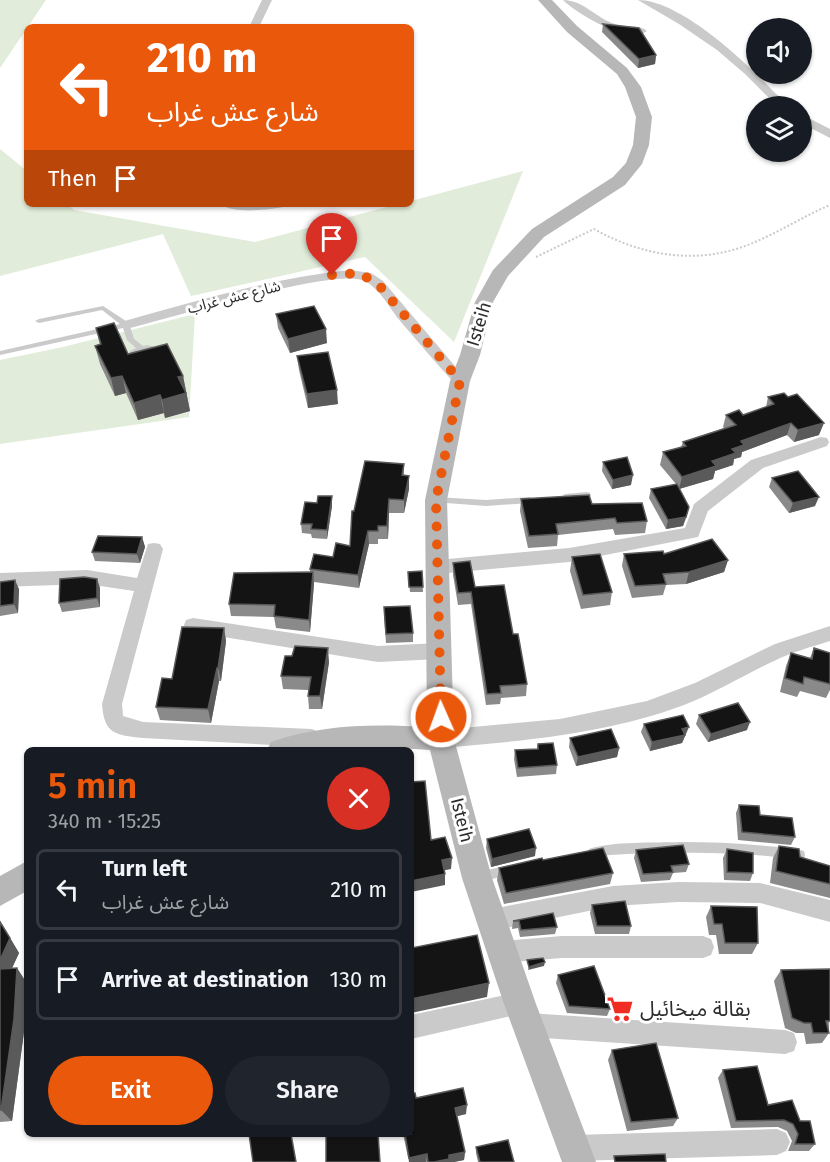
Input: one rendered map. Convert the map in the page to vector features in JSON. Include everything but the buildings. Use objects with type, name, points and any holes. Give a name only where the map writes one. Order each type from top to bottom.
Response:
[{"type":"street","points":[[255,24],[267,0]]},
{"type":"street","name":"Isteih","points":[[545,0],[572,29],[622,71],[633,87],[644,117],[641,145],[634,164],[619,181],[538,233],[500,274],[484,302],[470,355],[460,381],[436,500],[441,739],[477,878],[576,1155]]},
{"type":"street","points":[[568,0],[615,28],[642,31]]},
{"type":"street","points":[[643,0],[687,23],[758,79],[770,96]]},
{"type":"street","points":[[812,124],[830,134]]},
{"type":"street","name":"شارع عش غراب","points":[[126,325],[232,296],[345,272],[359,273],[378,284],[460,381]]},
{"type":"street","points":[[437,567],[569,555],[692,533],[700,508],[756,464],[821,442]]},
{"type":"street","points":[[154,549],[112,704],[114,721],[127,728],[332,739],[377,736],[441,739],[555,728],[641,711],[696,691],[781,650],[830,633]]},
{"type":"street","points":[[0,580],[87,577],[144,586]]},
{"type":"street","points":[[193,625],[378,654],[439,651]]},
{"type":"street","points":[[295,747],[332,739]]},
{"type":"street","points":[[0,892],[24,877]]},
{"type":"street","points":[[491,920],[613,896],[678,892],[760,893],[830,911]]},
{"type":"street","points":[[502,952],[562,947],[703,947]]},
{"type":"street","points":[[414,1027],[524,1014],[785,1042]]},
{"type":"street","points":[[576,1155],[777,1142]]},
{"type":"lane","points":[[39,321],[103,308],[126,325],[131,340],[140,347]]},
{"type":"lane","name":"شارع عش غراب","points":[[0,353],[126,325]]},
{"type":"lane","points":[[553,498],[587,495]]},
{"type":"lane","points":[[436,500],[486,503],[542,499]]},
{"type":"lane","points":[[576,856],[607,850],[718,846],[760,848],[801,855]]},
{"type":"lane","points":[[477,878],[516,868]]},
{"type":"path","points":[[531,259],[594,229],[606,237],[671,258],[714,254],[745,246],[830,205]]},
{"type":"green space","points":[[0,0],[46,0],[30,24],[24,24],[24,33],[0,68]]},
{"type":"green space","points":[[0,149],[24,169],[24,207],[70,207],[74,210],[255,242],[387,207],[414,207],[414,200],[523,171],[454,342],[365,257],[191,296],[163,234],[0,276]]},
{"type":"green space","points":[[195,314],[189,417],[0,444],[0,360],[63,347]]},
{"type":"place","name":"بقالة ميخائيل","points":[[620,1009]]},
{"type":"route","points":[[332,275],[345,272],[359,273],[378,284],[460,381],[436,500],[441,717]]}]
